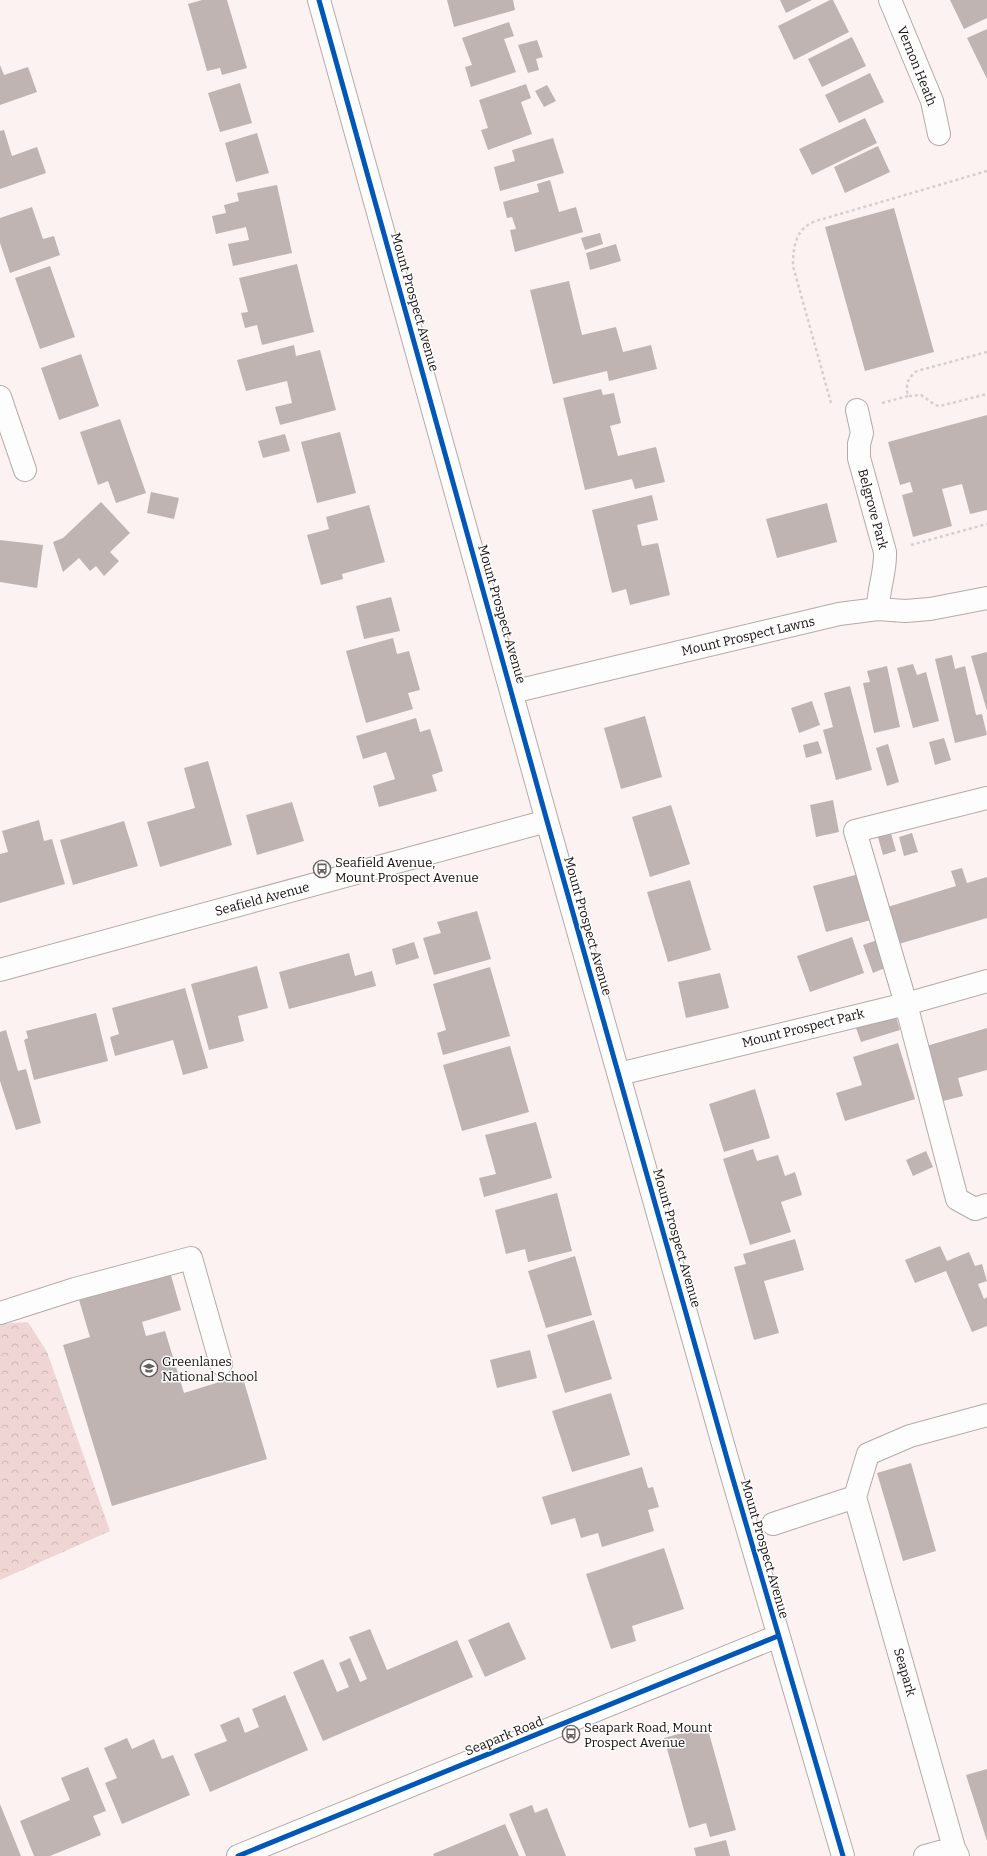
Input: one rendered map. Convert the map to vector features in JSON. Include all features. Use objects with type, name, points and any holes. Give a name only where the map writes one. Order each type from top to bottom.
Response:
[{"type":"street","name":"Mount Prospect Avenue","points":[[319,0],[547,821],[778,1636],[815,1755],[843,1856]]},
{"type":"street","name":"Vernon Heath","points":[[890,0],[932,101],[939,134]]},
{"type":"street","points":[[0,397],[25,470]]},
{"type":"street","name":"Belgrove Park","points":[[857,410],[862,433],[859,444],[859,458],[885,552],[886,563],[878,597],[878,608]]},
{"type":"street","name":"Mount Prospect Lawns","points":[[512,692],[838,614],[878,608],[905,611],[930,610],[987,598]]},
{"type":"street","points":[[987,798],[855,830],[906,1004],[958,1199],[975,1209],[987,1205]]},
{"type":"street","name":"Seafield Avenue","points":[[0,970],[547,821]]},
{"type":"street","name":"Mount Prospect Park","points":[[619,1074],[906,1004],[987,981]]},
{"type":"street","points":[[0,1313],[75,1289],[191,1258],[221,1364]]},
{"type":"street","points":[[773,1524],[855,1497],[868,1454],[910,1436],[987,1415]]},
{"type":"street","name":"Seapark","points":[[855,1497],[956,1852],[925,1856]]},
{"type":"street","name":"Seapark Road","points":[[238,1856],[778,1636]]},
{"type":"path","points":[[857,410],[834,416],[793,266],[793,249],[799,235],[807,225],[823,218],[987,171]]},
{"type":"path","points":[[987,352],[917,372],[909,379],[906,390],[908,396],[921,395],[935,405],[940,406],[987,394]]},
{"type":"path","points":[[885,552],[987,524]]},
{"type":"green space","points":[[28,1322],[47,1352],[110,1531],[0,1580],[0,1324]]},
{"type":"building","points":[[202,0],[227,0],[247,68],[222,75],[220,68],[207,71],[188,4]]},
{"type":"building","points":[[447,0],[513,0],[515,10],[454,27]]},
{"type":"building","points":[[780,0],[812,0],[786,13]]},
{"type":"building","points":[[830,0],[833,0],[849,32],[794,60],[778,26]]},
{"type":"building","points":[[950,0],[987,0],[987,18],[964,29]]},
{"type":"building","points":[[509,22],[514,36],[504,39],[516,72],[471,87],[465,67],[472,65],[462,38]]},
{"type":"building","points":[[987,29],[987,79],[967,38]]},
{"type":"building","points":[[852,37],[866,66],[822,87],[808,59]]},
{"type":"building","points":[[537,40],[543,57],[536,59],[539,70],[528,73],[518,45]]},
{"type":"building","points":[[0,65],[4,75],[28,67],[37,92],[0,105]]},
{"type":"building","points":[[870,73],[884,102],[839,123],[825,95]]},
{"type":"building","points":[[240,83],[252,123],[220,132],[208,93]]},
{"type":"building","points":[[526,84],[531,98],[521,102],[532,134],[488,150],[481,130],[488,128],[479,100]]},
{"type":"building","points":[[547,85],[556,101],[544,107],[535,91]]},
{"type":"building","points":[[865,118],[877,143],[812,175],[799,149]]},
{"type":"building","points":[[4,130],[12,156],[37,147],[46,173],[0,189],[0,131]]},
{"type":"building","points":[[257,133],[269,173],[236,182],[225,143]]},
{"type":"building","points":[[553,138],[564,173],[500,191],[494,167],[515,161],[512,150]]},
{"type":"building","points":[[878,146],[890,172],[845,193],[834,167]]},
{"type":"building","points":[[550,180],[559,212],[576,207],[583,232],[515,252],[510,230],[516,229],[512,217],[507,218],[503,202],[539,192],[537,184]]},
{"type":"building","points":[[277,185],[292,253],[233,266],[228,244],[249,240],[246,227],[216,234],[212,216],[226,213],[224,205],[239,201],[237,193]]},
{"type":"building","points":[[32,207],[43,239],[54,236],[60,255],[10,273],[0,243],[0,218]]},
{"type":"building","points":[[894,208],[934,352],[865,371],[825,227]]},
{"type":"building","points":[[600,233],[603,244],[585,250],[581,238]]},
{"type":"building","points":[[616,244],[621,261],[590,270],[586,253]]},
{"type":"building","points":[[297,264],[314,332],[262,345],[257,325],[245,328],[241,313],[248,312],[239,278]]},
{"type":"building","points":[[50,266],[75,337],[40,349],[15,278]]},
{"type":"building","points":[[569,281],[582,335],[616,327],[623,352],[651,345],[657,369],[609,381],[607,371],[553,384],[530,290]]},
{"type":"building","points":[[294,345],[296,356],[320,350],[336,410],[280,425],[275,407],[292,403],[287,381],[246,391],[237,360]]},
{"type":"building","points":[[81,354],[99,406],[59,420],[41,368]]},
{"type":"building","points":[[601,389],[603,395],[614,393],[621,423],[610,426],[618,456],[656,447],[665,482],[635,489],[632,479],[585,490],[563,398]]},
{"type":"building","points":[[987,415],[987,510],[970,514],[962,484],[942,489],[952,526],[913,537],[902,495],[913,492],[910,482],[900,485],[888,442]]},
{"type":"building","points":[[120,419],[146,493],[116,503],[108,481],[98,485],[80,432]]},
{"type":"building","points":[[340,432],[356,493],[317,503],[301,442]]},
{"type":"building","points":[[285,434],[290,451],[263,458],[258,441]]},
{"type":"building","points":[[151,492],[179,498],[174,519],[147,513]]},
{"type":"building","points":[[652,495],[658,520],[637,525],[642,546],[658,543],[670,595],[630,605],[626,589],[612,593],[592,510]]},
{"type":"building","points":[[101,502],[130,533],[110,552],[119,561],[104,576],[96,566],[90,571],[79,558],[63,572],[53,542],[63,538]]},
{"type":"building","points":[[827,503],[837,542],[777,558],[766,519]]},
{"type":"building","points":[[369,505],[385,562],[342,574],[343,579],[321,585],[307,535],[329,529],[326,517]]},
{"type":"building","points":[[0,540],[43,545],[37,588],[0,582]]},
{"type":"building","points":[[391,597],[400,631],[364,639],[356,606]]},
{"type":"building","points":[[393,638],[397,654],[409,651],[420,690],[408,693],[413,709],[366,723],[346,651]]},
{"type":"building","points":[[987,652],[987,711],[971,656]]},
{"type":"building","points":[[952,655],[955,669],[965,666],[976,715],[982,714],[987,735],[955,743],[935,659]]},
{"type":"building","points":[[913,664],[917,675],[926,672],[939,721],[913,728],[897,668]]},
{"type":"building","points":[[887,666],[900,727],[874,733],[863,683],[870,682],[867,671]]},
{"type":"building","points":[[850,686],[872,770],[836,780],[823,730],[833,727],[824,693]]},
{"type":"building","points":[[812,701],[820,725],[799,733],[791,708]]},
{"type":"building","points":[[645,716],[662,777],[621,789],[604,728]]},
{"type":"building","points":[[416,718],[420,732],[430,729],[443,771],[432,775],[437,791],[379,807],[373,786],[395,779],[386,752],[363,759],[356,736]]},
{"type":"building","points":[[944,738],[951,760],[935,765],[929,742]]},
{"type":"building","points":[[818,741],[822,753],[806,758],[803,745]]},
{"type":"building","points":[[888,744],[899,782],[887,786],[876,748]]},
{"type":"building","points":[[208,761],[232,845],[160,867],[147,822],[195,808],[184,768]]},
{"type":"building","points":[[833,800],[839,832],[816,837],[810,805]]},
{"type":"building","points":[[292,802],[304,841],[257,855],[246,815]]},
{"type":"building","points":[[671,805],[690,864],[650,877],[632,817]]},
{"type":"building","points":[[39,820],[44,841],[52,839],[65,884],[0,903],[0,854],[8,852],[2,831]]},
{"type":"building","points":[[124,821],[138,866],[73,885],[60,840]]},
{"type":"building","points":[[890,830],[896,851],[883,855],[877,834]]},
{"type":"building","points":[[912,833],[918,852],[904,856],[899,837]]},
{"type":"building","points":[[962,868],[967,883],[987,877],[987,918],[892,946],[881,909],[956,886],[951,871]]},
{"type":"building","points":[[859,874],[871,920],[826,932],[813,886]]},
{"type":"building","points":[[690,880],[711,950],[668,962],[647,892]]},
{"type":"building","points":[[477,911],[491,959],[434,975],[423,938],[441,933],[437,922]]},
{"type":"building","points":[[852,937],[864,973],[810,992],[797,956]]},
{"type":"building","points":[[877,940],[887,967],[873,973],[863,945]]},
{"type":"building","points":[[414,942],[419,958],[396,965],[392,949]]},
{"type":"building","points":[[349,953],[355,976],[372,971],[376,986],[289,1009],[279,972]]},
{"type":"building","points":[[257,966],[268,1008],[238,1016],[244,1041],[209,1050],[191,984]]},
{"type":"building","points":[[490,967],[510,1036],[443,1055],[437,1033],[446,1030],[433,984]]},
{"type":"building","points":[[720,973],[729,1008],[686,1018],[678,982]]},
{"type":"building","points":[[185,988],[208,1068],[183,1075],[173,1040],[115,1056],[110,1037],[119,1034],[112,1008]]},
{"type":"building","points":[[894,1009],[900,1030],[861,1042],[854,1022]]},
{"type":"building","points":[[96,1013],[108,1061],[34,1080],[24,1040],[28,1038],[26,1031]]},
{"type":"building","points":[[987,1028],[987,1070],[958,1078],[963,1096],[939,1102],[923,1047]]},
{"type":"building","points":[[6,1030],[18,1071],[26,1069],[41,1123],[16,1130],[0,1081],[0,1032]]},
{"type":"building","points":[[898,1043],[915,1099],[845,1121],[836,1093],[862,1085],[853,1057]]},
{"type":"building","points":[[510,1046],[529,1112],[462,1131],[443,1065]]},
{"type":"building","points":[[755,1089],[770,1138],[724,1152],[709,1104]]},
{"type":"building","points":[[536,1122],[552,1178],[484,1197],[479,1178],[496,1174],[485,1135]]},
{"type":"building","points":[[753,1149],[757,1161],[778,1155],[785,1176],[795,1172],[802,1195],[781,1202],[791,1232],[750,1245],[723,1159]]},
{"type":"building","points":[[926,1151],[933,1167],[913,1176],[906,1160]]},
{"type":"building","points":[[557,1193],[572,1251],[528,1262],[525,1249],[506,1254],[495,1210]]},
{"type":"building","points":[[795,1239],[804,1270],[764,1281],[779,1333],[754,1340],[734,1267],[746,1264],[743,1254]]},
{"type":"building","points":[[940,1246],[947,1261],[969,1252],[975,1266],[982,1264],[987,1281],[978,1284],[984,1299],[987,1297],[987,1326],[972,1332],[946,1271],[915,1283],[905,1260]]},
{"type":"building","points":[[575,1256],[592,1315],[546,1328],[528,1271]]},
{"type":"building","points":[[170,1272],[181,1310],[142,1322],[146,1336],[165,1331],[184,1393],[242,1375],[267,1459],[112,1506],[63,1345],[90,1337],[79,1300]]},
{"type":"building","points":[[594,1320],[612,1379],[565,1393],[547,1335]]},
{"type":"building","points":[[530,1350],[537,1378],[497,1388],[490,1360]]},
{"type":"building","points":[[611,1393],[630,1455],[572,1472],[552,1411]]},
{"type":"building","points":[[911,1463],[936,1551],[903,1561],[877,1473]]},
{"type":"building","points":[[642,1467],[648,1488],[653,1487],[659,1507],[648,1510],[654,1531],[602,1547],[598,1533],[581,1538],[575,1518],[551,1525],[542,1497]]},
{"type":"building","points":[[664,1548],[684,1609],[632,1626],[636,1641],[611,1649],[586,1574]]},
{"type":"building","points":[[509,1622],[526,1659],[485,1677],[468,1640]]},
{"type":"building","points":[[370,1629],[387,1670],[457,1640],[473,1677],[323,1741],[293,1672],[323,1659],[337,1692],[349,1687],[339,1663],[350,1658],[360,1682],[367,1679],[349,1637]]},
{"type":"building","points":[[285,1695],[308,1750],[210,1792],[194,1754],[227,1741],[220,1725],[239,1717],[245,1733],[259,1727],[252,1709]]},
{"type":"building","points":[[707,1726],[736,1830],[710,1837],[706,1823],[689,1828],[664,1738]]},
{"type":"building","points":[[127,1738],[132,1749],[154,1739],[162,1759],[173,1755],[190,1795],[122,1824],[105,1783],[117,1778],[104,1748]]},
{"type":"building","points":[[88,1767],[106,1811],[93,1816],[101,1835],[50,1856],[34,1856],[20,1821],[70,1800],[61,1778]]},
{"type":"building","points":[[987,1769],[987,1841],[966,1775]]},
{"type":"building","points":[[0,1804],[21,1856],[0,1856]]},
{"type":"building","points":[[532,1805],[535,1813],[547,1808],[566,1856],[526,1856],[509,1814]]},
{"type":"building","points":[[505,1824],[519,1856],[434,1856],[433,1854]]},
{"type":"building","points":[[726,1840],[730,1856],[696,1856],[694,1848]]},
{"type":"cycle path","points":[[319,0],[547,821],[730,1469],[843,1856]]},
{"type":"cycle path","points":[[238,1856],[778,1636]]},
{"type":"place","name":"Seafield Avenue, Mount Prospect Avenue","points":[[322,869]]},
{"type":"place","name":"Greenlanes National School","points":[[149,1368]]},
{"type":"place","name":"Seapark Road, Mount Prospect Avenue","points":[[571,1734]]}]
